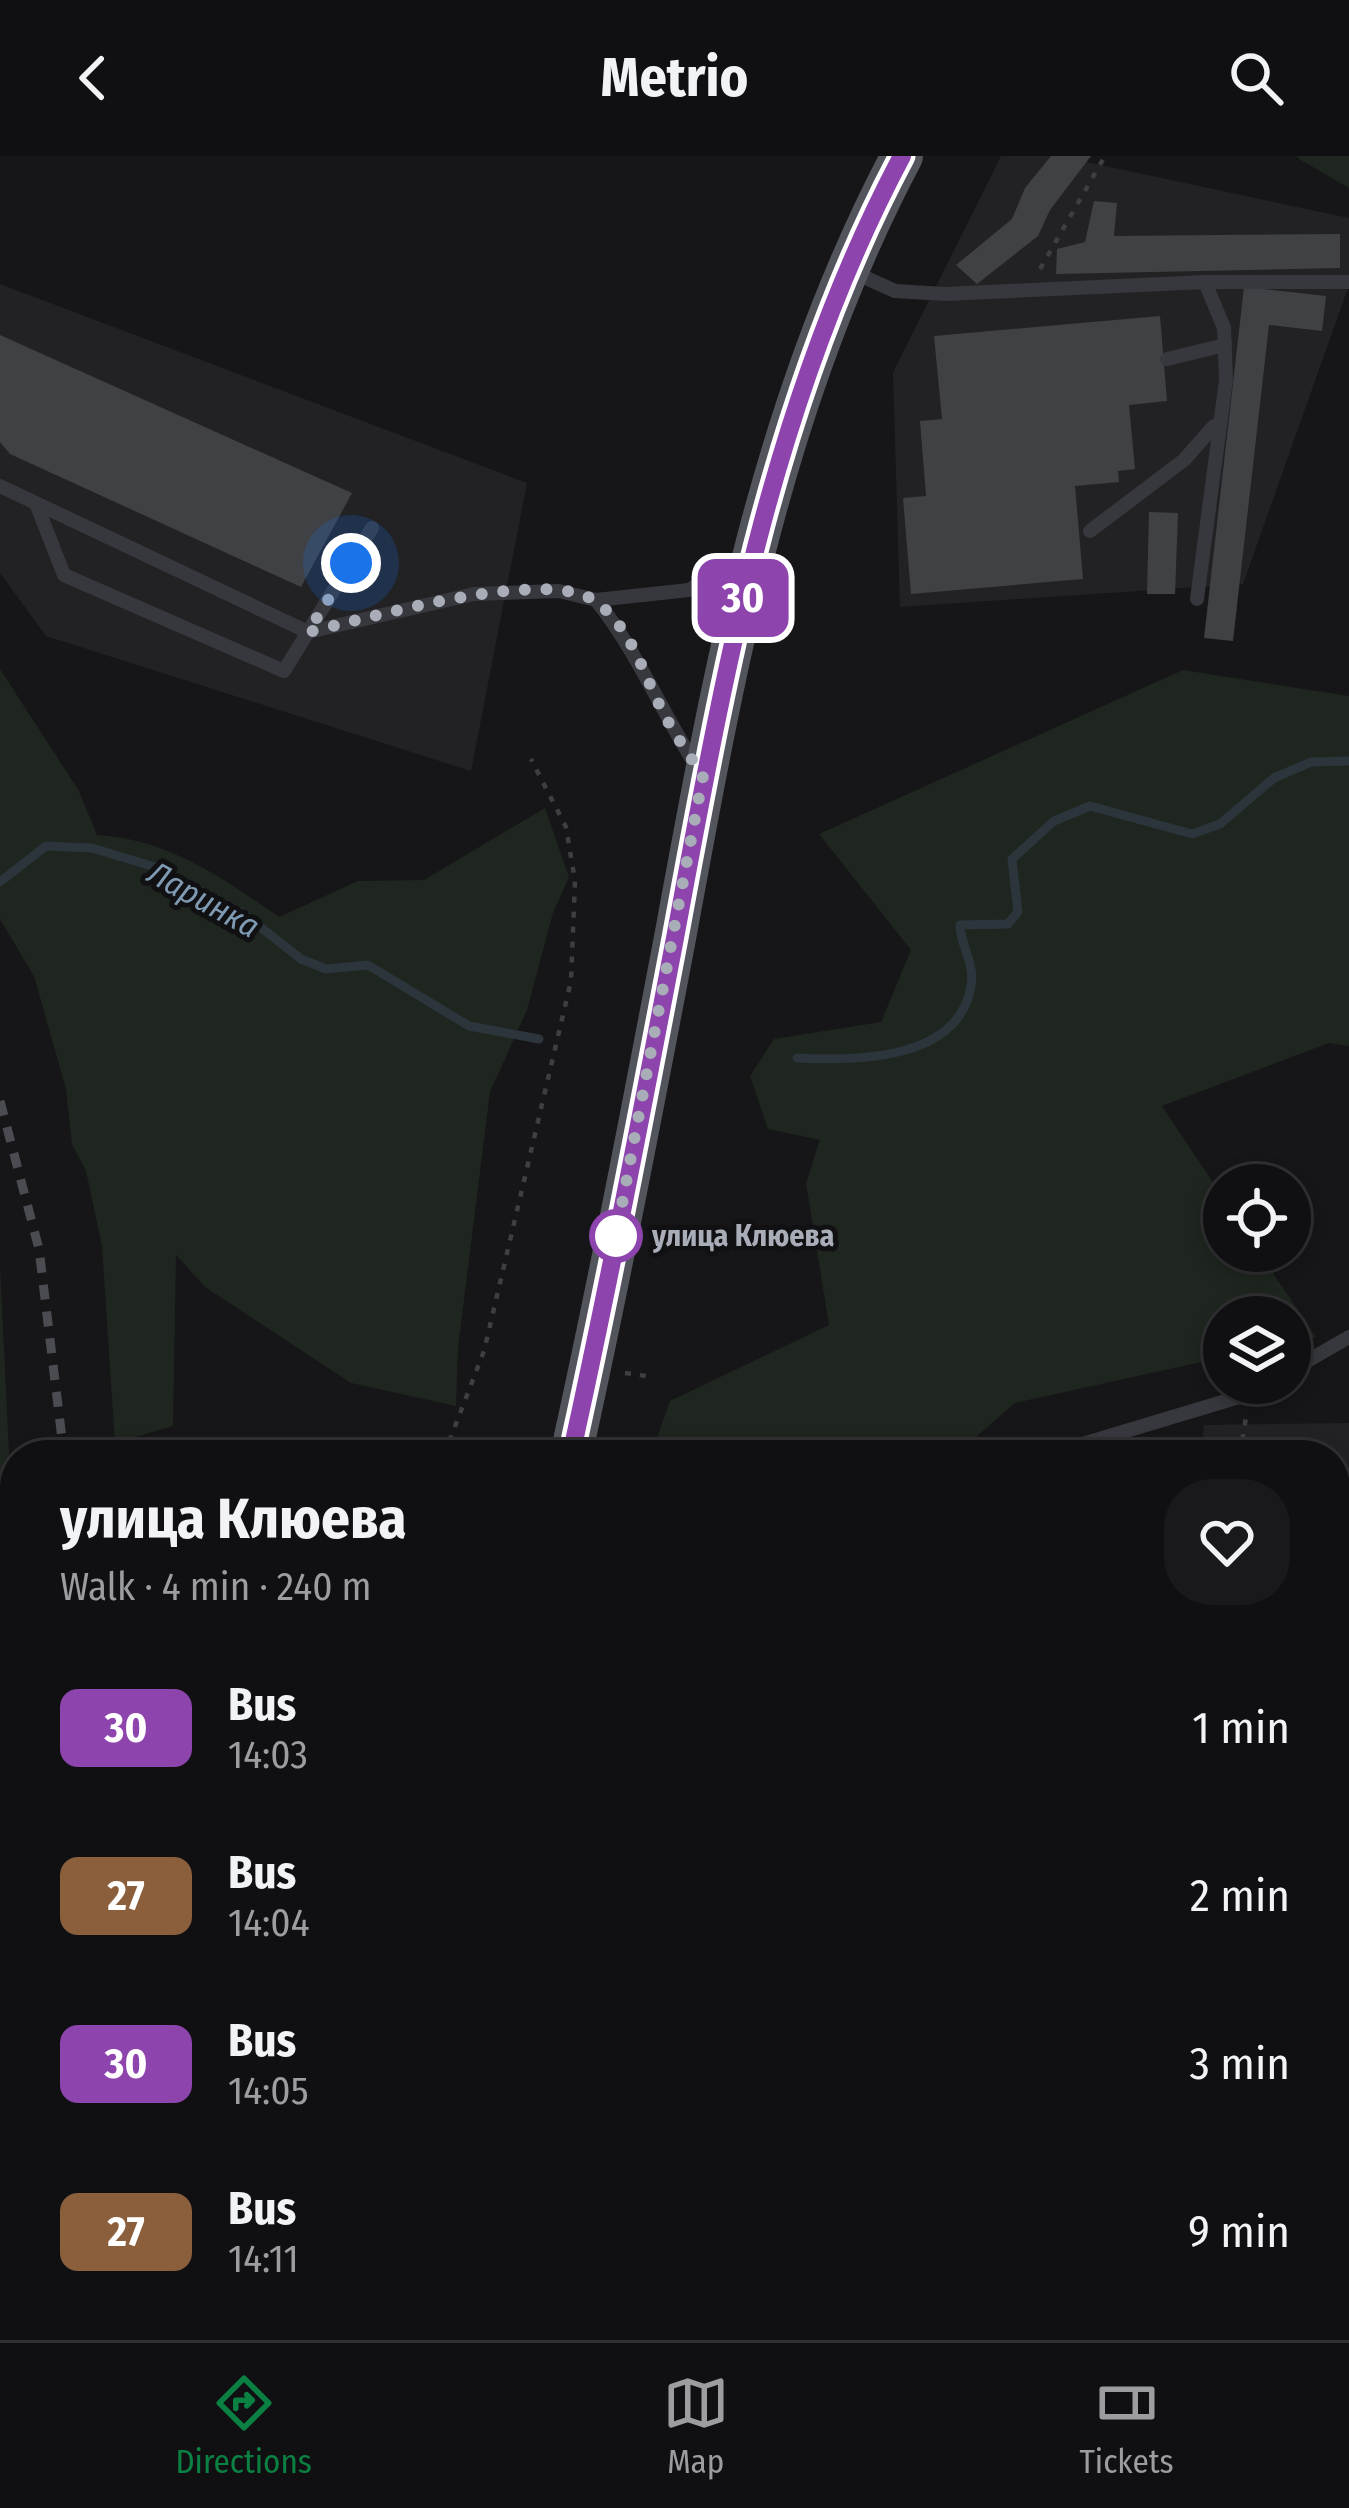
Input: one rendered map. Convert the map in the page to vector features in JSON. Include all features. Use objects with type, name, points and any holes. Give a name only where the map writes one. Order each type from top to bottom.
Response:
[{"type":"main road","points":[[574,1440],[703,776],[754,549],[799,388],[902,156]]},
{"type":"lane","points":[[848,270],[895,291],[1349,282]]},
{"type":"lane","points":[[1197,599],[1226,380],[1224,328],[1205,282]]},
{"type":"lane","points":[[1167,358],[1225,345]]},
{"type":"lane","points":[[1090,531],[1184,460],[1217,422]]},
{"type":"lane","points":[[0,486],[308,632],[474,594],[560,591],[596,600],[689,590],[754,549]]},
{"type":"lane","points":[[37,506],[64,575],[284,671],[372,528]]},
{"type":"lane","points":[[596,600],[635,650],[664,714],[703,776]]},
{"type":"lane","points":[[1311,1359],[1349,1337]]},
{"type":"lane","points":[[1096,1440],[1216,1404]]},
{"type":"path","points":[[1028,290],[1105,156]]},
{"type":"path","points":[[450,1440],[484,1351],[571,981],[575,881],[566,827],[531,759]]},
{"type":"path","points":[[1242,1440],[1248,1404]]},
{"type":"shaded area","points":[[1001,156],[1058,156],[1349,218],[1349,285],[1243,584],[900,607],[893,373]]},
{"type":"shaded area","points":[[1297,156],[1349,156],[1349,188],[1299,159]]},
{"type":"shaded area","points":[[0,284],[527,483],[471,771],[46,636],[0,573]]},
{"type":"shaded area","points":[[0,669],[79,791],[97,835],[170,852],[279,917],[358,881],[424,880],[545,808],[569,877],[553,913],[527,1010],[490,1092],[458,1348],[456,1406],[351,1383],[205,1287],[176,1255],[173,1426],[115,1440],[102,1246],[86,1171],[72,1144],[66,1089],[34,976],[0,919]]},
{"type":"shaded area","points":[[1183,670],[1349,696],[1349,1046],[1329,1043],[1162,1106],[1203,1168],[1203,1272],[1272,1272],[1288,1296],[1203,1296],[1203,1362],[1015,1403],[972,1440],[656,1440],[670,1401],[829,1325],[806,1183],[820,1140],[768,1129],[750,1076],[774,1039],[881,1022],[911,950],[819,834]]},
{"type":"shaded area","points":[[0,1267],[8,1440],[0,1440]]},
{"type":"shaded area","points":[[1349,1423],[1349,1440],[1202,1440],[1204,1425]]},
{"type":"building","points":[[1051,156],[1091,156],[1050,210],[1038,236],[977,284],[956,265],[1012,219],[1025,188]]},
{"type":"building","points":[[1094,201],[1117,203],[1114,236],[1340,234],[1340,268],[1056,274],[1057,249],[1085,242]]},
{"type":"building","points":[[1244,287],[1326,296],[1322,331],[1269,325],[1233,641],[1204,638]]},
{"type":"building","points":[[1160,316],[1167,401],[1129,405],[1135,469],[1118,471],[1119,482],[1075,486],[1083,579],[911,594],[903,498],[926,496],[920,421],[942,419],[934,336]]},
{"type":"building","points":[[0,335],[352,493],[301,587],[10,454],[0,442]]},
{"type":"building","points":[[1149,512],[1178,513],[1175,594],[1147,594]]},
{"type":"waterway","name":"Ларинка","points":[[797,1058],[847,1059],[901,1051],[947,1029],[962,1011],[971,986],[960,925],[1008,924],[1018,912],[1012,859],[1054,821],[1090,806],[1192,834],[1220,824],[1274,778],[1311,762],[1349,761]]},
{"type":"waterway","name":"Ларинка","points":[[0,882],[46,846],[92,848],[155,867],[244,914],[301,959],[326,969],[368,965],[469,1026],[539,1039]]},
{"type":"railway","points":[[0,1101],[39,1249],[62,1440]]},
{"type":"bus line","name":"30","points":[[574,1440],[703,776],[754,549],[799,388],[902,156]]},
{"type":"place","name":"улица Клюева","points":[[616,1236]]},
{"type":"route","points":[[351,563],[308,632],[474,594],[560,591],[596,600],[635,650],[664,714],[703,776],[616,1236]]}]
